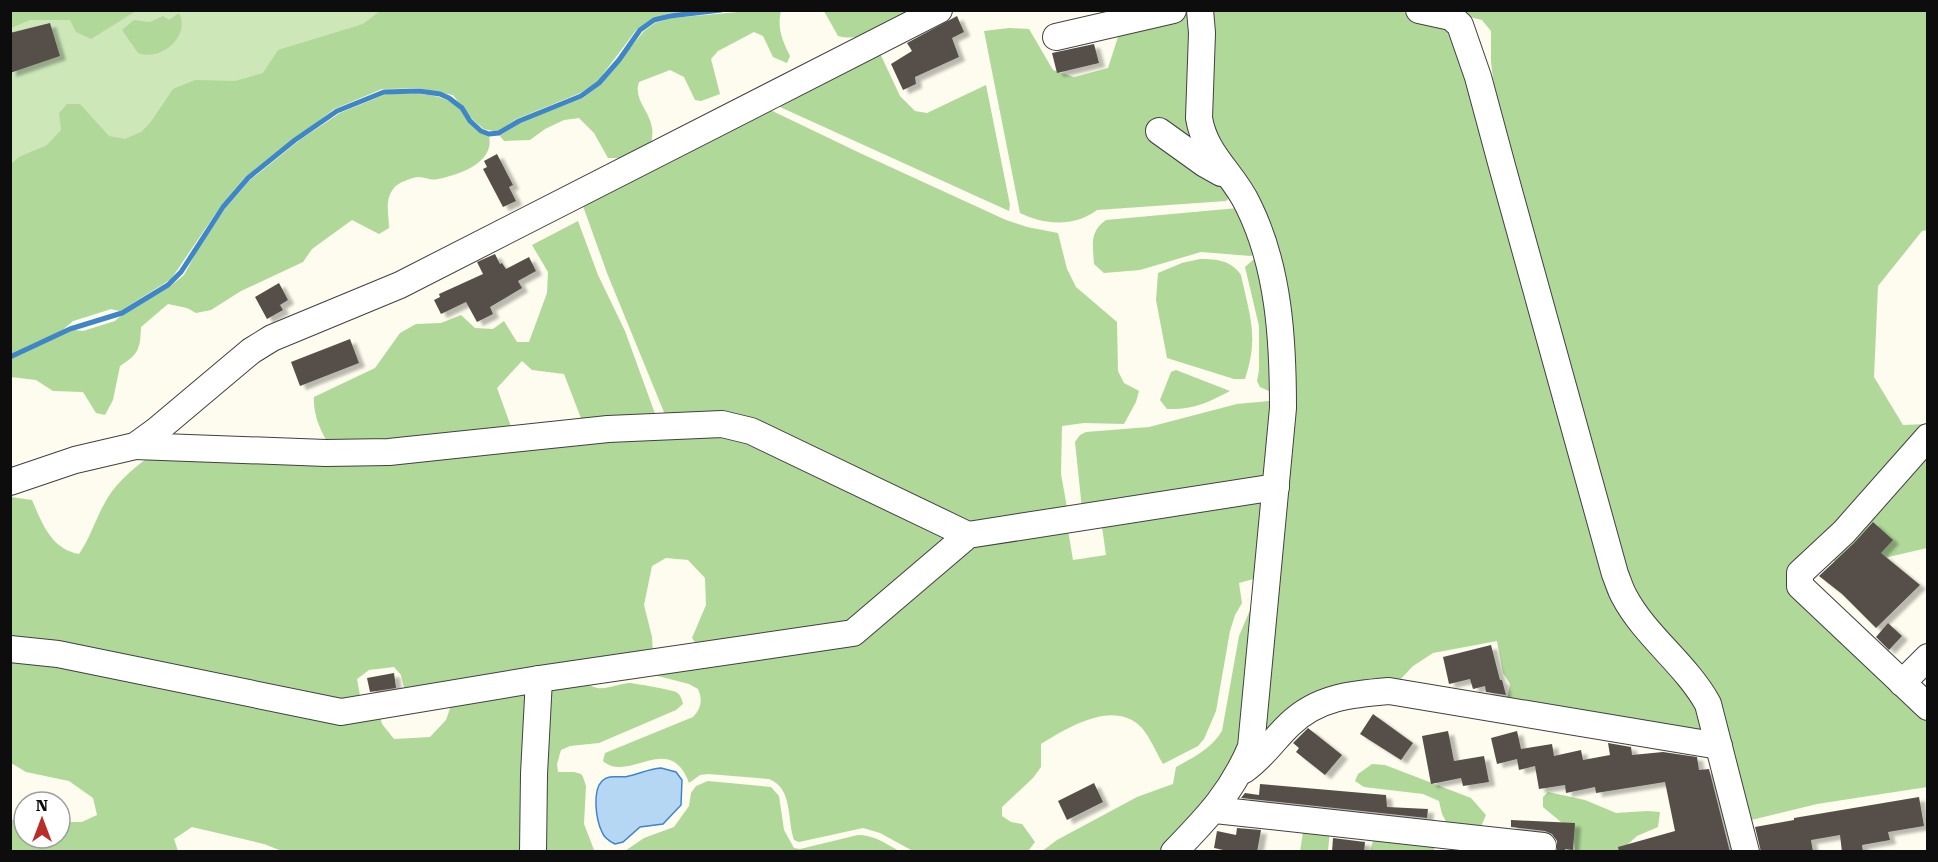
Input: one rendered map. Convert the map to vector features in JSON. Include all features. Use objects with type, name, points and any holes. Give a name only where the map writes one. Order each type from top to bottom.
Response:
[{"type":"street","points":[[135,446],[251,351],[272,338],[400,285],[939,10]]},
{"type":"street","points":[[1056,37],[1173,10]]},
{"type":"street","points":[[1174,852],[1215,810],[1241,772],[1251,747],[1283,408],[1283,361],[1268,261],[1247,202],[1206,144],[1201,131],[1199,118],[1202,33],[1200,10]]},
{"type":"street","points":[[1419,10],[1451,17],[1460,25],[1489,114],[1615,574],[1624,597],[1639,618],[1699,688],[1708,704],[1746,852]]},
{"type":"street","points":[[1159,131],[1204,164],[1229,177]]},
{"type":"street","points":[[10,482],[75,460],[135,446],[326,453],[389,452],[608,429],[722,424],[734,425],[751,431],[968,535]]},
{"type":"street","points":[[1928,437],[1844,531],[1800,573],[1800,586],[1928,707]]},
{"type":"street","points":[[10,649],[58,654],[341,712],[539,679],[853,633],[968,535],[1276,487]]},
{"type":"street","points":[[1902,683],[1928,657]]},
{"type":"street","points":[[533,852],[539,679]]},
{"type":"street","points":[[1241,772],[1261,758],[1290,724],[1310,708],[1349,694],[1389,691],[1719,746]]},
{"type":"street","points":[[1215,810],[1441,844],[1542,846],[1542,852]]},
{"type":"green space","points":[[11,10],[136,11],[91,39],[76,32],[70,20],[30,20],[11,28]]},
{"type":"green space","points":[[915,10],[878,31],[858,37],[838,36],[824,11]]},
{"type":"green space","points":[[11,11],[701,11],[669,13],[654,18],[636,30],[597,82],[580,93],[516,119],[498,132],[484,129],[473,120],[453,95],[419,88],[382,89],[334,109],[245,177],[222,204],[171,279],[120,311],[111,309],[73,321],[60,332],[11,355]]},
{"type":"green space","points":[[380,11],[701,11],[669,13],[654,18],[636,30],[597,82],[580,93],[516,119],[498,132],[484,129],[473,120],[453,95],[419,88],[382,89],[334,109],[245,177],[222,204],[171,279],[120,311],[111,309],[73,321],[60,332],[11,355],[11,164],[19,157],[47,145],[61,130],[59,113],[67,104],[80,104],[109,136],[125,139],[141,132],[150,123],[173,89],[195,80],[235,81],[263,73],[278,50],[363,24]]},
{"type":"green space","points":[[749,11],[781,11],[781,34],[790,56],[787,63],[773,57],[763,36],[754,32],[718,51],[711,59],[720,94],[701,101],[695,100],[684,77],[670,70],[639,82],[638,94],[651,122],[651,144],[622,158],[608,158],[594,133],[579,118],[564,120],[545,129],[530,140],[504,141],[500,136],[521,122],[583,98],[600,85],[644,31],[655,23],[672,18]]},
{"type":"green space","points":[[1189,11],[1194,117],[1234,194],[1226,201],[1097,210],[1088,216],[1069,222],[1049,222],[1020,213],[984,31],[1009,28],[1029,29],[1053,70],[1074,77],[1108,68],[1118,37],[1126,26]]},
{"type":"green space","points":[[1207,11],[1398,11],[1447,21],[1456,28],[1597,532],[1695,692],[1712,736],[1501,702],[1508,695],[1510,684],[1503,673],[1497,641],[1433,653],[1413,666],[1395,685],[1364,689],[1256,755],[1283,313],[1210,141]]},
{"type":"green space","points":[[1445,11],[1927,11],[1927,230],[1922,231],[1878,286],[1874,377],[1903,425],[1927,424],[1927,548],[1867,562],[1804,560],[1792,575],[1927,718],[1927,787],[1817,804],[1743,822],[1722,744],[1630,593],[1498,119],[1491,62],[1491,31],[1482,20]]},
{"type":"green space","points":[[179,13],[182,22],[177,38],[172,45],[156,54],[138,53],[122,30],[134,20],[150,22],[163,16],[169,20]]},
{"type":"green space","points":[[877,47],[900,96],[915,111],[927,113],[986,85],[1010,205],[1009,211],[769,102]]},
{"type":"green space","points":[[386,94],[437,96],[455,104],[476,129],[489,136],[487,154],[465,171],[435,179],[416,177],[396,186],[388,202],[389,228],[379,234],[352,220],[312,249],[303,262],[241,291],[211,310],[196,313],[187,308],[168,304],[141,327],[137,350],[120,366],[113,400],[105,415],[96,413],[83,392],[53,391],[36,380],[11,377],[11,358],[52,338],[115,321],[168,288],[184,275],[224,210],[249,181],[301,139],[340,113]]},
{"type":"green space","points":[[762,106],[1006,220],[1058,233],[1067,269],[1076,287],[1117,322],[1118,371],[1124,383],[1139,391],[1136,402],[1124,424],[1084,423],[1062,426],[1061,474],[1068,513],[975,528],[753,427],[668,422],[607,273],[583,206],[540,228]]},
{"type":"green space","points":[[1238,208],[1260,251],[1251,256],[1201,252],[1140,270],[1104,273],[1094,264],[1094,234],[1106,220]]},
{"type":"green space","points":[[578,221],[598,275],[625,331],[658,422],[584,426],[564,374],[532,370],[522,361],[497,388],[513,432],[330,447],[316,417],[314,397],[375,368],[400,333],[416,324],[441,323],[461,315],[475,328],[493,329],[504,321],[517,342],[529,342],[547,293],[548,272],[532,245]]},
{"type":"green space","points":[[1200,259],[1228,263],[1241,275],[1252,327],[1252,351],[1245,379],[1234,379],[1167,358],[1156,300],[1158,273],[1182,263]]},
{"type":"green space","points":[[1258,259],[1273,318],[1271,392],[1260,387],[1257,381],[1259,326],[1245,267]]},
{"type":"green space","points":[[1176,370],[1230,391],[1200,405],[1167,409],[1160,400],[1171,372]]},
{"type":"green space","points":[[1269,401],[1277,405],[1270,477],[1082,509],[1075,442],[1080,435],[1086,432],[1149,427],[1237,404]]},
{"type":"green space","points":[[723,430],[950,534],[845,627],[699,648],[692,638],[706,605],[705,578],[688,560],[666,558],[652,566],[644,605],[652,637],[653,656],[405,692],[401,675],[394,667],[369,670],[357,679],[361,701],[341,704],[11,643],[11,497],[32,500],[54,541],[61,547],[79,554],[103,506],[117,485],[155,452]]},
{"type":"green space","points":[[1258,496],[1268,504],[1261,577],[1239,583],[1242,603],[1230,631],[1216,711],[1204,739],[1198,746],[1163,764],[1141,727],[1130,719],[1104,716],[1077,724],[1041,744],[1041,767],[1033,778],[1002,807],[1002,816],[1011,822],[1022,824],[1035,842],[1028,851],[913,851],[880,833],[863,828],[799,842],[794,840],[786,797],[777,783],[769,779],[708,774],[700,775],[689,783],[681,768],[671,760],[660,759],[624,767],[613,766],[603,761],[605,753],[693,717],[698,711],[701,701],[698,689],[689,684],[650,674],[856,638],[971,543],[1067,524],[1073,560],[1106,555],[1101,520]]},
{"type":"green space","points":[[1250,610],[1257,611],[1245,742],[1217,793],[1160,851],[1041,852],[1057,840],[1137,797],[1173,784],[1176,767],[1213,743],[1222,731],[1239,636]]},
{"type":"green space","points":[[11,656],[379,712],[382,724],[394,739],[430,737],[446,720],[453,700],[529,688],[529,851],[282,851],[264,844],[192,827],[174,839],[178,851],[11,851],[10,820],[12,820],[12,850],[72,850],[72,822],[82,822],[97,815],[93,798],[69,781],[26,772],[11,763]]},
{"type":"green space","points":[[586,680],[590,685],[600,688],[629,683],[673,691],[680,695],[683,704],[676,710],[599,743],[570,746],[561,750],[557,764],[558,772],[581,774],[586,786],[584,824],[594,850],[540,852],[546,685]]},
{"type":"green space","points":[[1372,764],[1385,765],[1471,798],[1486,815],[1479,831],[1449,827],[1442,814],[1439,801],[1423,794],[1364,787],[1355,781],[1358,774]]},
{"type":"green space","points":[[708,781],[771,787],[779,796],[784,830],[794,848],[800,849],[864,835],[884,842],[899,851],[625,851],[644,838],[674,827],[689,806],[691,793],[696,786]]},
{"type":"green space","points":[[1548,792],[1585,800],[1616,813],[1660,812],[1658,827],[1637,836],[1620,851],[1575,851],[1573,832],[1543,807],[1543,797]]},
{"type":"green space","points":[[1304,825],[1330,829],[1328,851],[1300,852]]},
{"type":"green space","points":[[1375,833],[1435,842],[1434,851],[1370,852]]},
{"type":"water","points":[[661,768],[676,772],[682,780],[681,805],[663,824],[640,827],[623,842],[615,844],[605,838],[600,827],[596,798],[602,781],[608,777],[626,777]]},
{"type":"building","points":[[957,16],[964,32],[952,38],[959,57],[915,77],[916,84],[903,90],[891,64],[912,51],[907,43]]},
{"type":"building","points":[[50,23],[60,56],[10,73],[10,33]]},
{"type":"building","points":[[1094,44],[1099,63],[1057,73],[1052,53]]},
{"type":"building","points":[[497,154],[513,185],[509,187],[516,201],[503,207],[483,169],[487,167],[484,161]]},
{"type":"building","points":[[495,254],[500,264],[502,263],[506,269],[529,257],[536,271],[518,281],[522,288],[490,307],[493,314],[477,322],[466,302],[441,314],[434,300],[440,297],[439,294],[483,274],[477,262]]},
{"type":"building","points":[[279,283],[288,300],[280,305],[283,310],[267,319],[255,297]]},
{"type":"building","points":[[350,339],[359,363],[300,386],[291,362]]},
{"type":"building","points":[[1873,522],[1893,540],[1881,553],[1920,585],[1876,628],[1842,594],[1819,576]]},
{"type":"building","points":[[1888,623],[1902,636],[1889,650],[1876,637]]},
{"type":"building","points":[[1491,645],[1506,695],[1486,692],[1485,686],[1473,689],[1470,679],[1449,684],[1443,657]]},
{"type":"building","points":[[394,673],[396,688],[370,692],[367,678]]},
{"type":"building","points":[[1373,714],[1413,743],[1401,760],[1360,734]]},
{"type":"building","points":[[1308,728],[1342,755],[1325,775],[1296,752],[1299,748],[1293,743]]},
{"type":"building","points":[[1448,731],[1454,761],[1484,756],[1489,782],[1463,786],[1461,778],[1431,784],[1422,736]]},
{"type":"building","points":[[1517,731],[1521,749],[1552,744],[1554,756],[1581,750],[1583,760],[1610,755],[1608,743],[1631,747],[1632,755],[1663,752],[1697,757],[1699,770],[1709,769],[1730,852],[1619,852],[1618,847],[1675,831],[1665,782],[1596,793],[1595,787],[1566,793],[1565,785],[1539,789],[1535,766],[1519,770],[1517,759],[1497,764],[1491,738]]},
{"type":"building","points":[[1094,783],[1103,802],[1067,820],[1058,801]]},
{"type":"building","points":[[1260,784],[1386,795],[1387,807],[1428,809],[1427,818],[1241,798],[1245,793],[1259,795]]},
{"type":"building","points":[[1919,797],[1924,826],[1888,832],[1890,840],[1862,845],[1863,852],[1842,852],[1840,835],[1811,840],[1813,852],[1761,852],[1755,827],[1794,820],[1794,818]]},
{"type":"building","points":[[1511,820],[1575,823],[1573,850],[1565,849],[1565,852],[1557,852],[1557,841],[1552,834],[1511,827]]},
{"type":"building","points":[[1237,828],[1261,830],[1257,852],[1233,852],[1214,848],[1217,831],[1236,835]]},
{"type":"building","points":[[1333,838],[1365,842],[1364,852],[1332,852]]},
{"type":"waterway","points":[[10,357],[70,329],[122,313],[168,285],[181,272],[223,207],[248,178],[295,140],[337,111],[384,92],[419,91],[440,94],[449,98],[462,108],[470,121],[481,131],[489,134],[499,133],[519,121],[581,96],[599,83],[640,30],[654,20],[721,10]]}]
